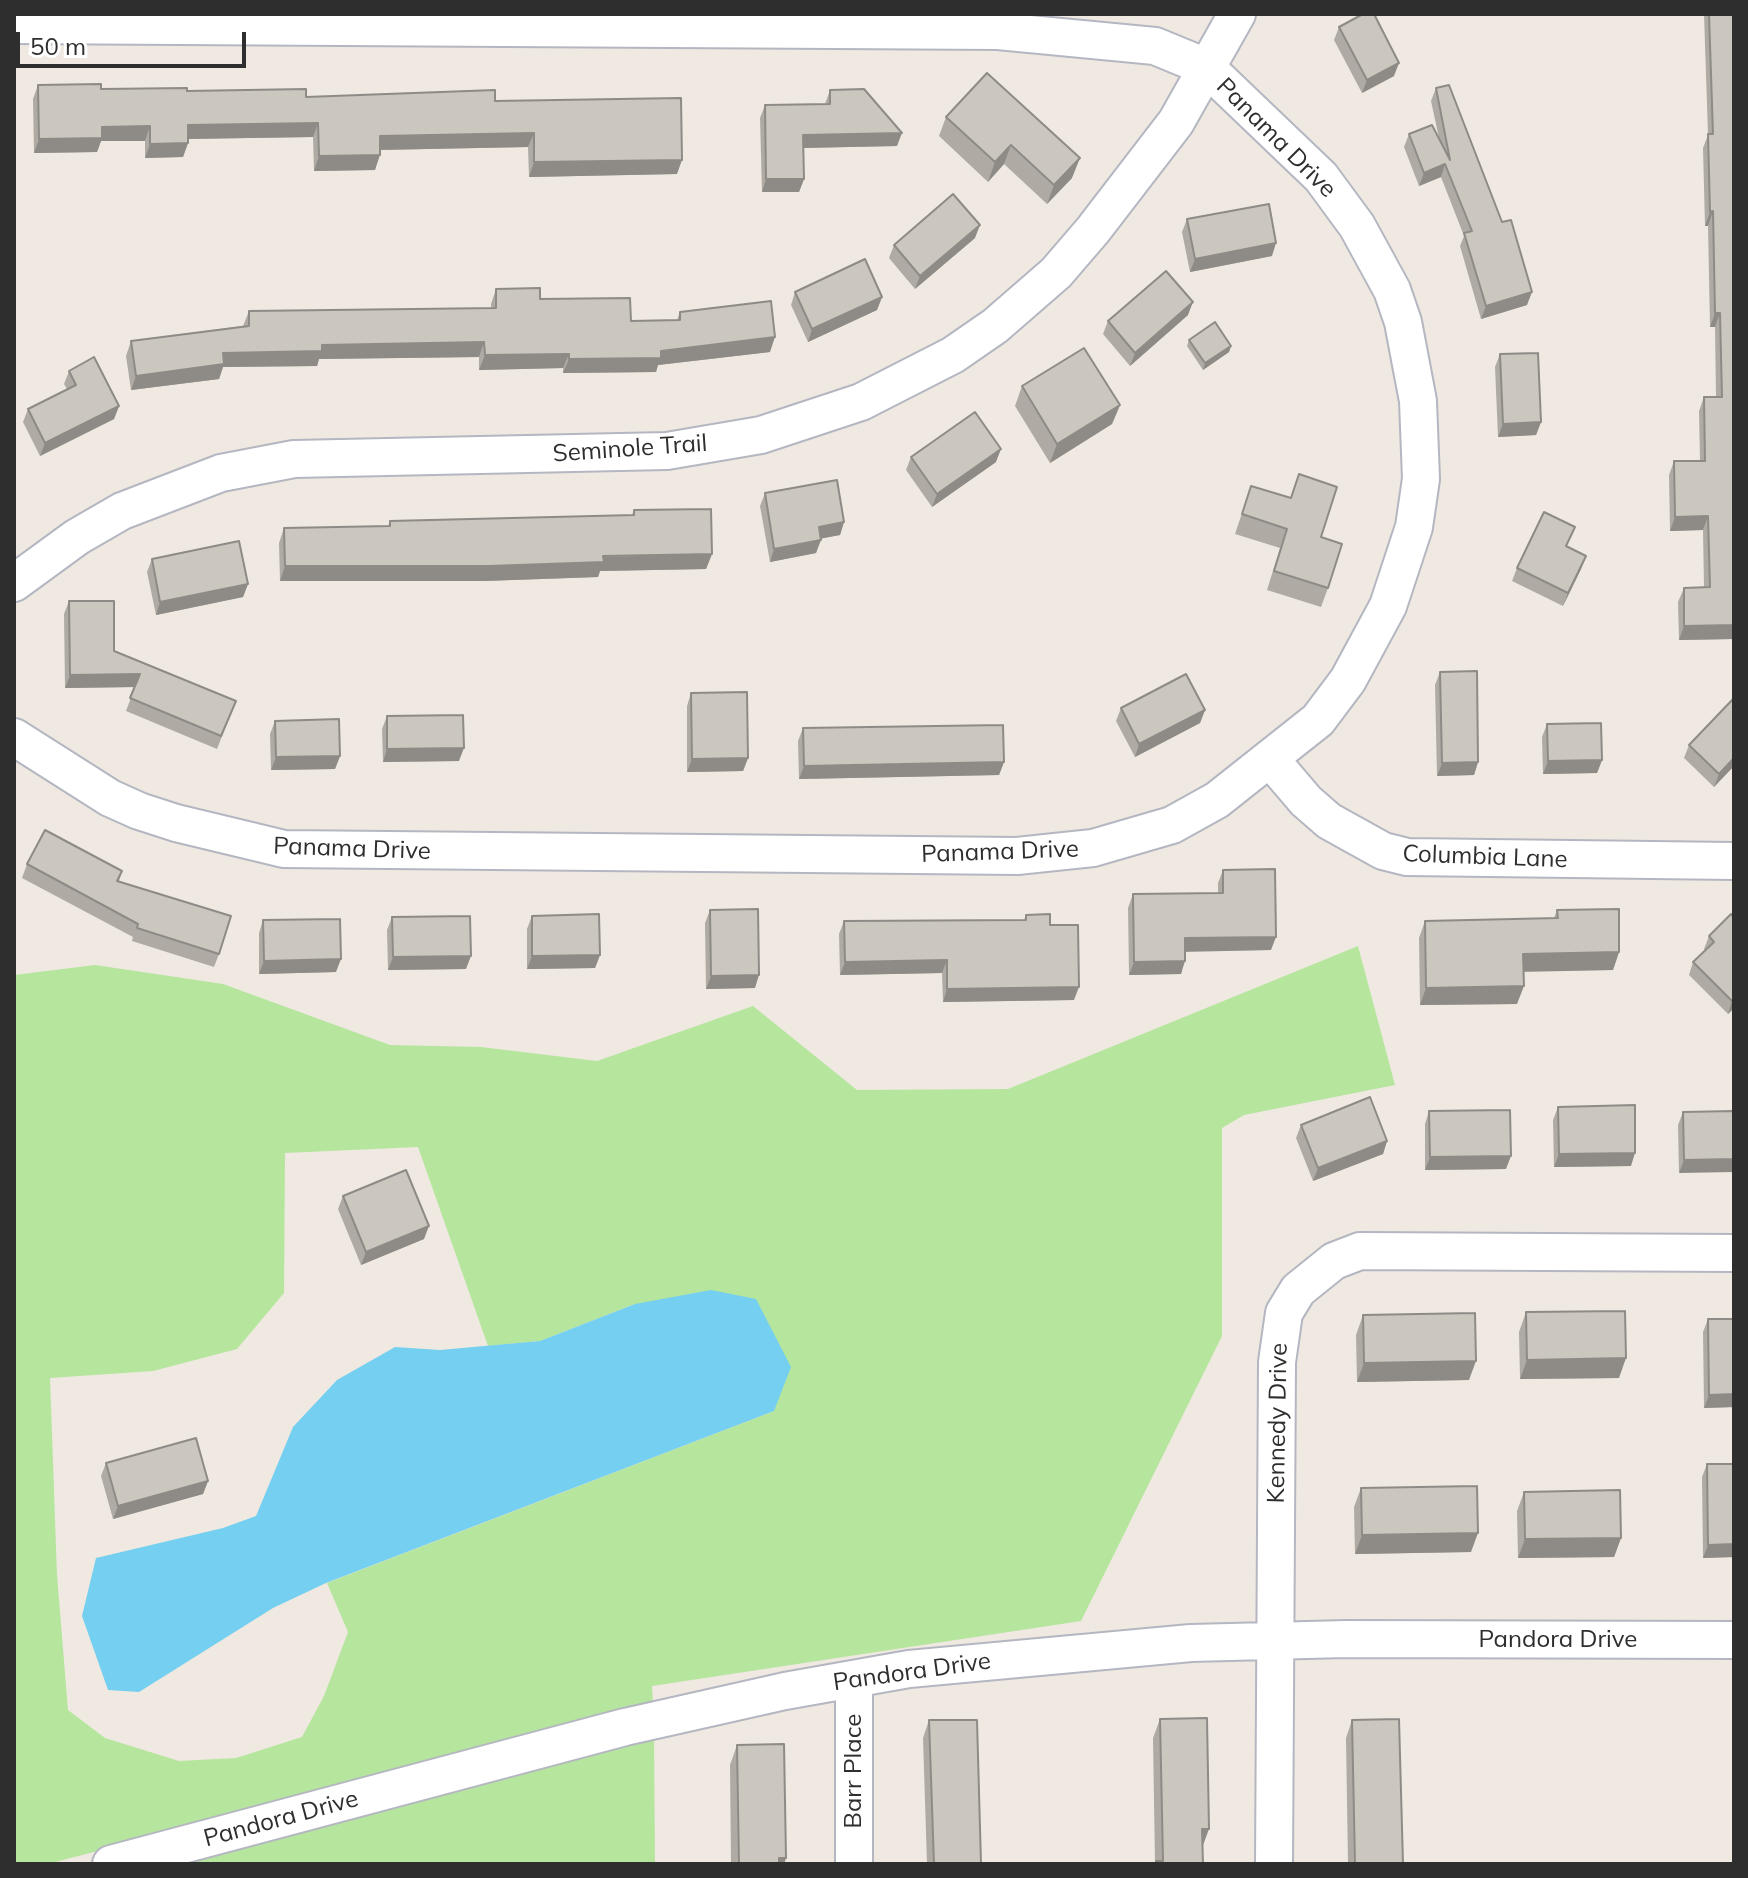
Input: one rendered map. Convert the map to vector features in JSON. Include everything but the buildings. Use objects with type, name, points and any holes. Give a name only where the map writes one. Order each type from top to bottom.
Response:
[{"type":"street","name":"Seminole Trail","points":[[14,583],[77,537],[122,511],[221,473],[294,459],[667,451],[761,435],[861,402],[953,355],[995,326],[1056,273],[1176,122],[1237,14]]},
{"type":"street","points":[[14,25],[998,31],[1125,40],[1155,46],[1206,67]]},
{"type":"street","name":"Panama Drive","points":[[14,737],[110,798],[139,811],[258,845],[340,851],[1017,856],[1093,848],[1172,825],[1217,800],[1271,760],[1325,710],[1348,680],[1388,606],[1402,571],[1421,479],[1418,401],[1399,312],[1357,226],[1321,177],[1206,67]]},
{"type":"street","name":"Columbia Lane","points":[[1271,760],[1306,801],[1329,821],[1383,851],[1407,857],[1734,861]]},
{"type":"street","name":"Kennedy Drive","points":[[1274,1864],[1277,1362],[1284,1313],[1298,1290],[1334,1261],[1360,1251],[1734,1253]]},
{"type":"street","name":"Pandora Drive","points":[[111,1864],[625,1727],[909,1669],[1109,1649],[1274,1641],[1734,1640]]},
{"type":"street","name":"Barr Place","points":[[854,1679],[854,1864]]},
{"type":"green space","points":[[1358,946],[1395,1085],[1244,1115],[1222,1128],[1222,1336],[1081,1621],[652,1686],[653,1705],[48,1864],[14,1864],[14,975],[95,965],[223,984],[390,1045],[481,1047],[597,1061],[753,1006],[857,1090],[1008,1089]],"holes":[[[418,1147],[488,1346],[540,1341],[635,1304],[774,1411],[327,1583],[348,1632],[324,1696],[302,1737],[236,1758],[179,1761],[105,1738],[68,1710],[57,1575],[50,1378],[153,1371],[237,1349],[284,1293],[285,1153]]]},
{"type":"green space","points":[[654,1737],[655,1864],[171,1864]]},
{"type":"water","points":[[711,1290],[756,1299],[791,1367],[774,1411],[326,1583],[273,1608],[139,1692],[108,1690],[82,1616],[96,1558],[223,1528],[256,1516],[293,1427],[337,1380],[395,1347],[440,1350],[540,1341],[635,1304]]}]
